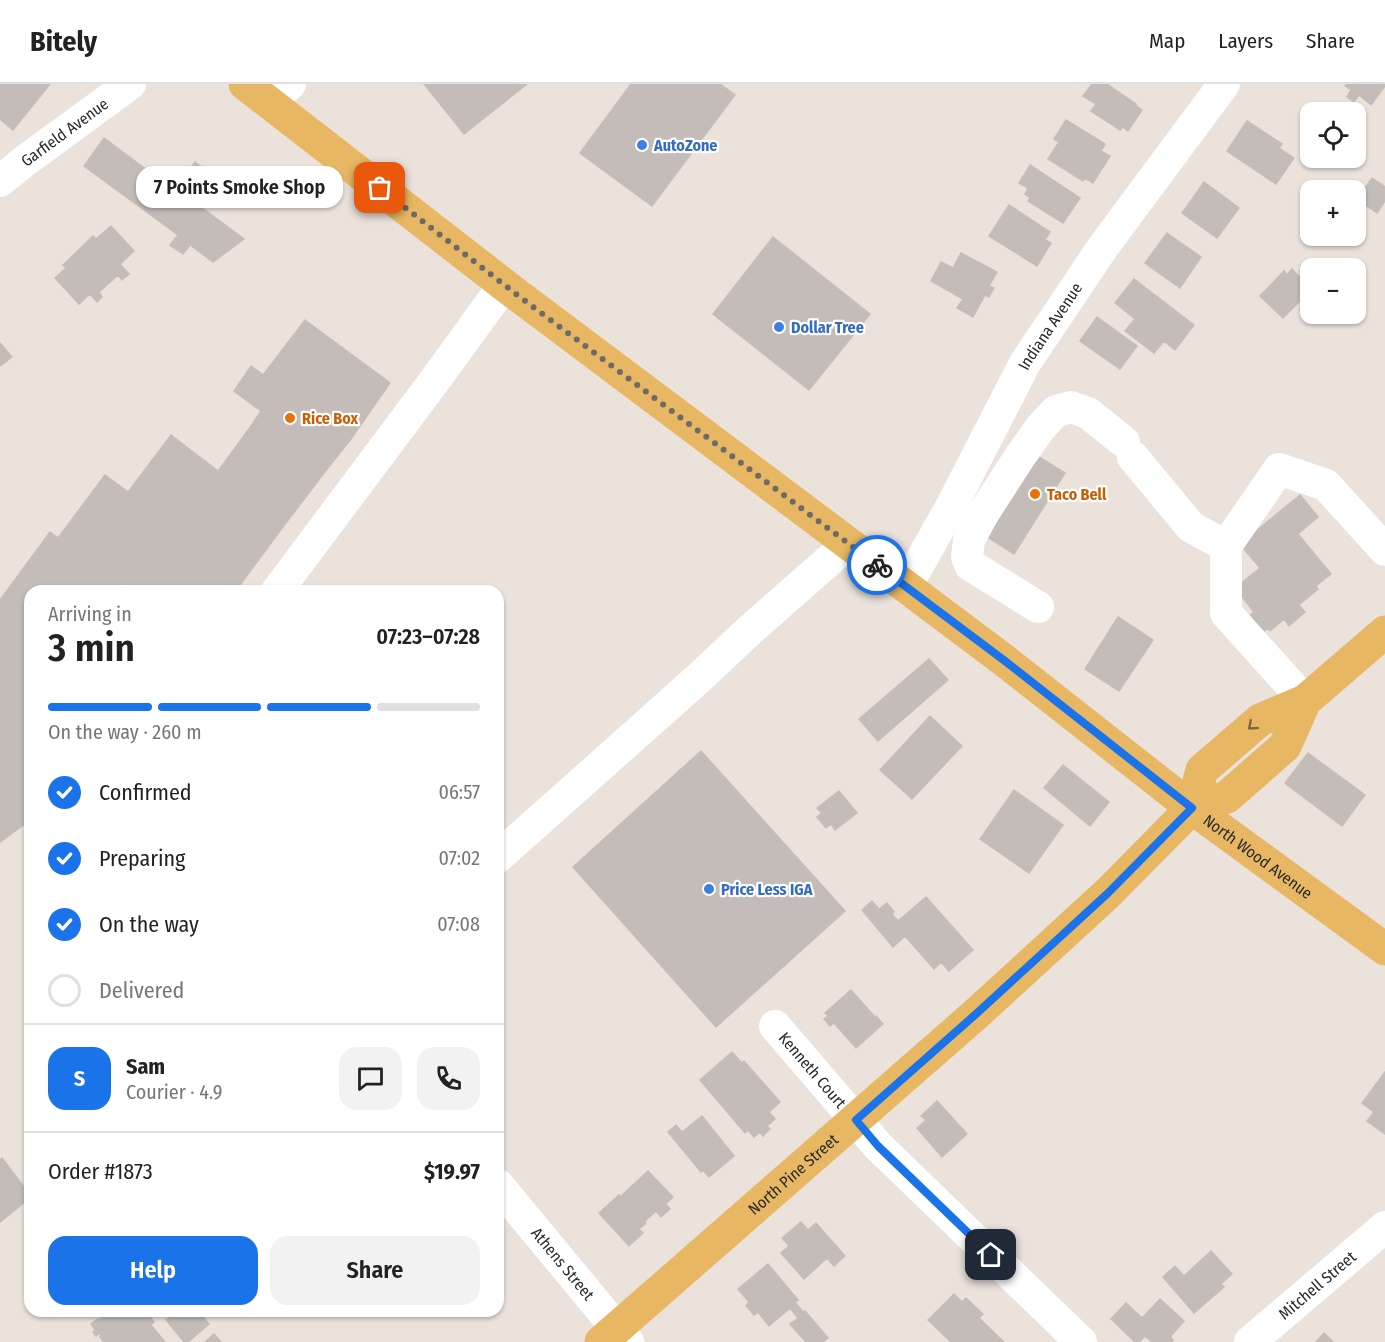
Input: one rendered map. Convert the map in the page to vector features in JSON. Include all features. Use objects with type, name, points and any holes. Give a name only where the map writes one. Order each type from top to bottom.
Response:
[{"type":"main road","name":"North Wood Avenue","points":[[268,90],[504,285],[1005,661],[1192,808],[1385,949]]},
{"type":"main road","name":"North Pine Street","points":[[615,1338],[1107,894],[1192,808],[1227,797],[1285,746],[1305,701],[1385,632]]},
{"type":"street","name":"Garfield Avenue","points":[[0,181],[130,84]]},
{"type":"street","name":"Indiana Avenue","points":[[906,587],[951,507],[1025,363],[1103,247],[1224,84]]},
{"type":"street","points":[[281,585],[504,285]]},
{"type":"street","points":[[1038,607],[970,565],[967,557],[969,540],[983,514],[1019,458],[1041,427],[1056,411],[1071,407],[1088,413],[1128,450],[1191,527],[1226,546]]},
{"type":"street","points":[[1305,701],[1226,613],[1226,546],[1279,469],[1326,485],[1385,550]]},
{"type":"street","points":[[504,852],[849,543]]},
{"type":"street","name":"Kenneth Court","points":[[776,1026],[878,1146],[1081,1342]]},
{"type":"street","name":"Athens Street","points":[[504,1193],[615,1338]]},
{"type":"street","name":"Mitchell Street","points":[[1250,1342],[1385,1227]]},
{"type":"building","points":[[0,84],[50,84],[13,130],[0,119]]},
{"type":"building","points":[[424,84],[527,84],[464,134]]},
{"type":"building","points":[[631,84],[720,84],[735,95],[652,206],[580,153]]},
{"type":"building","points":[[1092,84],[1107,84],[1142,110],[1128,131],[1123,127],[1120,130],[1091,111],[1096,104],[1083,96]]},
{"type":"building","points":[[1347,84],[1385,84],[1371,105],[1359,95],[1354,102],[1347,97],[1351,90],[1345,86]]},
{"type":"building","points":[[1066,120],[1105,144],[1101,151],[1110,156],[1093,183],[1085,178],[1083,181],[1048,159],[1059,142],[1054,139]]},
{"type":"building","points":[[1247,121],[1282,144],[1279,148],[1294,158],[1276,184],[1227,151]]},
{"type":"building","points":[[104,138],[174,190],[195,162],[220,181],[201,207],[244,239],[213,262],[190,245],[183,254],[170,245],[178,235],[84,166]]},
{"type":"building","points":[[1030,165],[1080,198],[1063,223],[1028,201],[1030,198],[1025,194],[1028,188],[1019,183]]},
{"type":"building","points":[[1372,178],[1385,187],[1385,201],[1377,213],[1366,205],[1366,186]]},
{"type":"building","points":[[1204,182],[1239,208],[1217,238],[1182,213]]},
{"type":"building","points":[[1009,205],[1050,232],[1045,240],[1051,243],[1037,266],[989,236]]},
{"type":"building","points":[[111,226],[134,251],[120,264],[129,274],[122,280],[118,275],[99,292],[102,297],[97,302],[90,294],[79,304],[55,278],[66,268],[63,265],[93,236],[96,239]]},
{"type":"building","points":[[1167,233],[1201,257],[1180,288],[1145,263]]},
{"type":"building","points":[[773,237],[870,314],[809,390],[713,314]]},
{"type":"building","points":[[961,253],[997,272],[989,286],[994,288],[989,297],[985,295],[973,317],[957,308],[963,299],[931,281],[941,262],[953,268]]},
{"type":"building","points":[[1292,269],[1300,278],[1300,301],[1283,318],[1260,296],[1284,271],[1287,275]]},
{"type":"building","points":[[1134,279],[1194,325],[1175,350],[1164,341],[1154,353],[1125,331],[1135,319],[1115,303]]},
{"type":"building","points":[[1097,317],[1137,346],[1120,369],[1080,341]]},
{"type":"building","points":[[305,320],[390,383],[351,439],[263,375]]},
{"type":"building","points":[[0,343],[12,357],[0,366]]},
{"type":"building","name":"Rice Box","points":[[251,366],[351,439],[321,477],[251,426],[261,411],[234,391]]},
{"type":"building","points":[[251,426],[321,477],[286,523],[218,471]]},
{"type":"building","points":[[171,435],[286,523],[245,578],[128,492]]},
{"type":"building","points":[[1031,452],[1065,473],[1014,554],[981,533]]},
{"type":"building","points":[[105,475],[245,578],[240,585],[123,585],[58,538]]},
{"type":"building","points":[[1300,495],[1318,517],[1298,534],[1331,574],[1316,586],[1318,589],[1299,605],[1305,612],[1289,626],[1284,619],[1270,631],[1268,628],[1242,650],[1228,633],[1254,612],[1235,588],[1260,568],[1240,544]]},
{"type":"building","points":[[50,532],[123,585],[24,585],[24,824],[0,842],[0,600]]},
{"type":"building","points":[[1118,617],[1153,640],[1119,691],[1085,669]]},
{"type":"building","points":[[929,659],[948,680],[878,741],[859,719]]},
{"type":"building","points":[[930,716],[962,746],[912,799],[880,770]]},
{"type":"building","name":"Price Less IGA","points":[[701,751],[845,911],[716,1027],[573,867]]},
{"type":"building","points":[[1308,753],[1365,795],[1342,826],[1285,783]]},
{"type":"building","points":[[1063,765],[1109,802],[1090,826],[1044,788]]},
{"type":"building","points":[[1014,790],[1063,825],[1029,873],[980,839]]},
{"type":"building","points":[[839,791],[857,813],[835,830],[831,824],[826,828],[817,817],[822,813],[817,808]]},
{"type":"building","points":[[926,897],[973,950],[949,971],[941,962],[934,969],[905,936],[893,947],[862,910],[872,901],[879,909],[887,903],[898,921]]},
{"type":"building","points":[[851,990],[883,1024],[856,1048],[834,1023],[830,1026],[824,1019],[828,1016],[825,1013]]},
{"type":"building","points":[[732,1052],[742,1063],[744,1061],[780,1102],[769,1112],[775,1119],[767,1126],[770,1129],[763,1136],[760,1132],[754,1137],[748,1130],[745,1133],[700,1080]]},
{"type":"building","points":[[1385,1072],[1385,1134],[1367,1121],[1374,1112],[1362,1103]]},
{"type":"building","points":[[937,1101],[967,1134],[942,1157],[917,1128],[926,1120],[921,1116]]},
{"type":"building","points":[[702,1116],[734,1156],[709,1177],[703,1170],[701,1172],[668,1132],[676,1125],[682,1132]]},
{"type":"building","points":[[2,1158],[24,1187],[24,1203],[0,1222],[0,1160]]},
{"type":"building","points":[[648,1171],[673,1197],[666,1204],[670,1209],[661,1217],[656,1211],[639,1229],[643,1233],[629,1246],[599,1213]]},
{"type":"building","points":[[801,1222],[808,1230],[816,1223],[845,1256],[834,1266],[827,1258],[804,1279],[781,1253],[789,1246],[782,1238]]},
{"type":"building","points":[[1211,1251],[1232,1274],[1221,1284],[1224,1287],[1194,1313],[1163,1277],[1175,1266],[1184,1276]]},
{"type":"building","points":[[768,1264],[798,1300],[795,1302],[803,1312],[805,1311],[828,1338],[823,1342],[806,1342],[790,1324],[798,1318],[790,1308],[769,1326],[758,1312],[754,1315],[746,1306],[749,1302],[738,1289]]},
{"type":"building","points":[[954,1294],[962,1302],[966,1298],[983,1314],[979,1318],[1004,1342],[951,1342],[928,1320]]},
{"type":"building","points":[[1160,1299],[1184,1321],[1170,1337],[1173,1340],[1171,1342],[1152,1342],[1145,1336],[1139,1342],[1135,1342],[1111,1319],[1126,1303],[1142,1318]]},
{"type":"building","points":[[103,1317],[150,1317],[154,1322],[151,1325],[165,1342],[104,1342],[99,1333],[96,1336],[93,1332],[95,1330],[91,1324]]},
{"type":"building","points":[[170,1317],[203,1317],[209,1324],[188,1342],[184,1342],[166,1320]]},
{"type":"building","points":[[1324,1333],[1333,1342],[1316,1342]]},
{"type":"building","points":[[214,1334],[221,1342],[205,1342]]},
{"type":"way so far","points":[[380,188],[516,294],[877,565]]},
{"type":"place","name":"AutoZone","points":[[642,145]]},
{"type":"place","name":"7 Points Smoke Shop","points":[[380,188]]},
{"type":"place","name":"Dollar Tree","points":[[779,327]]},
{"type":"place","name":"Rice Box","points":[[290,418]]},
{"type":"place","name":"Taco Bell","points":[[1035,494]]},
{"type":"place","name":"Price Less IGA","points":[[709,889]]},
{"type":"route","points":[[877,565],[1005,661],[1192,808],[1107,894],[856,1120],[878,1146],[991,1255]]}]
